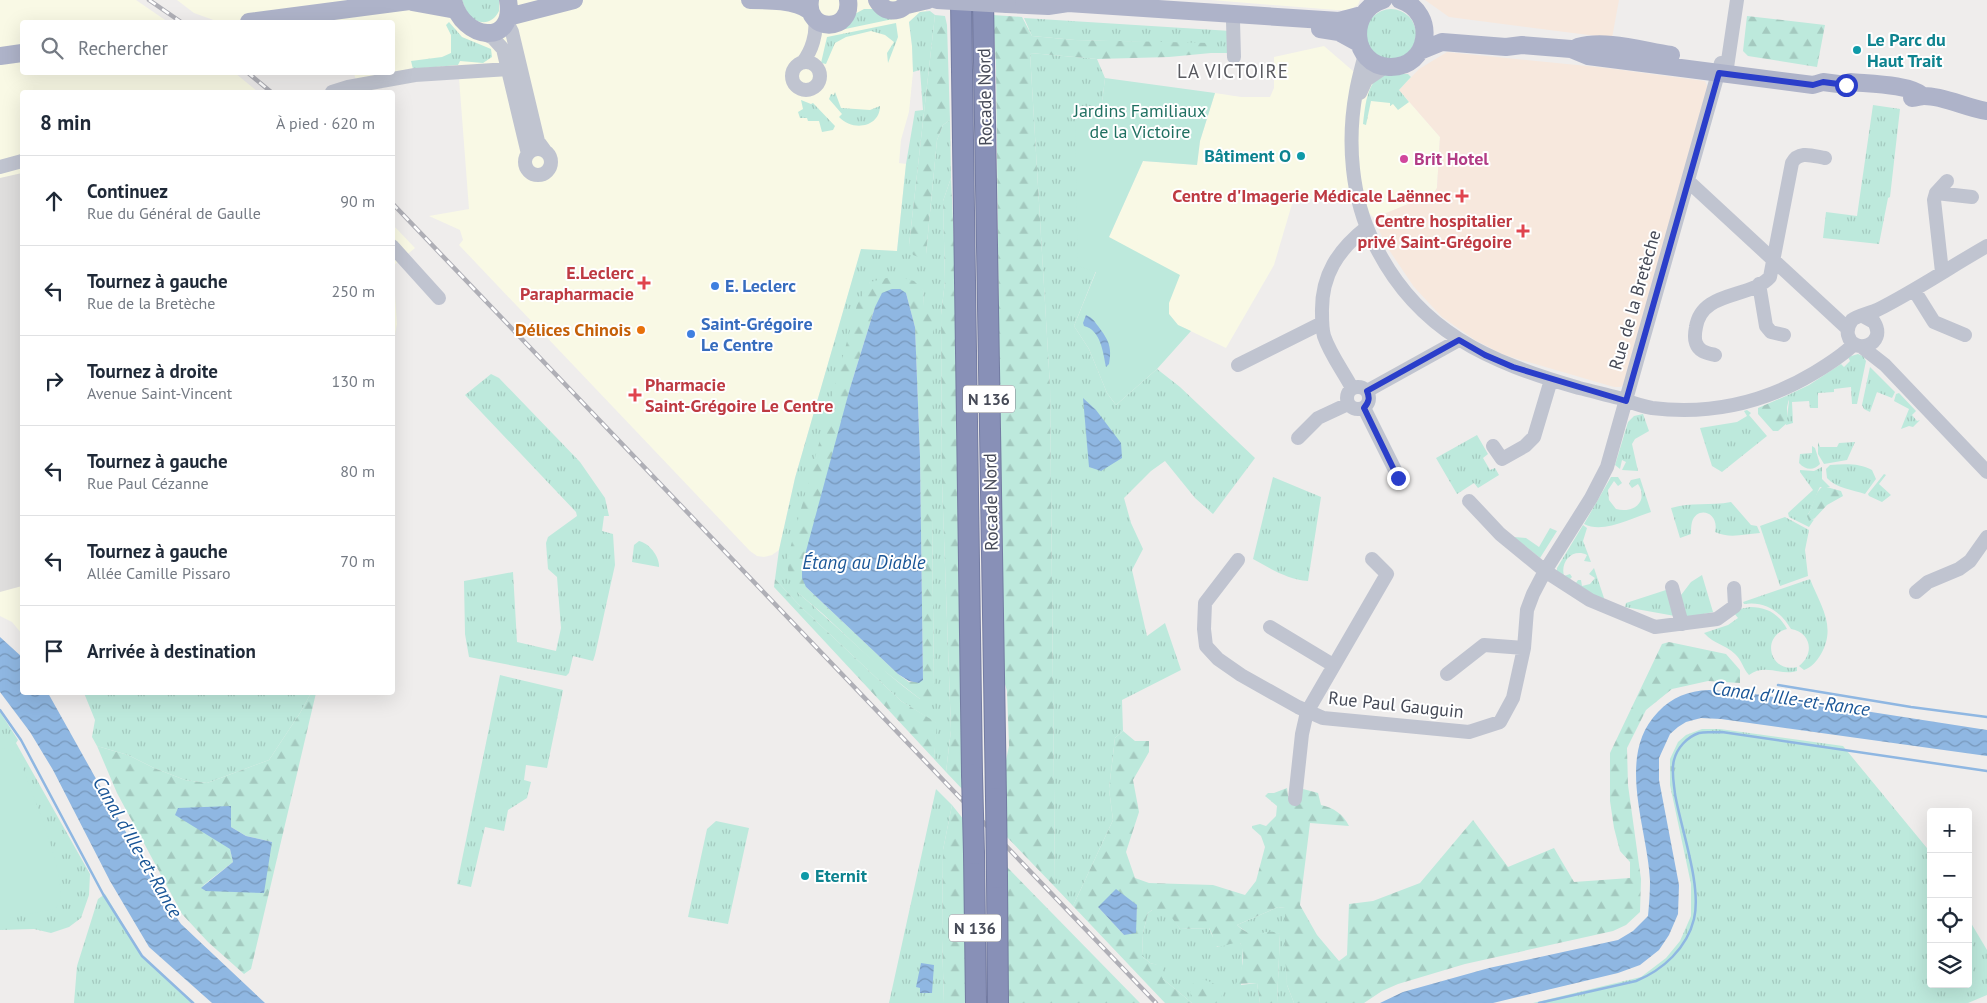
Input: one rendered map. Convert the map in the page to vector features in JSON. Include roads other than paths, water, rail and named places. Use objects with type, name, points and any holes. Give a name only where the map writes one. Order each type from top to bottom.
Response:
[{"type":"highway","name":"Rocade Nord","points":[[961,0],[976,1003]]},
{"type":"highway","name":"Rocade Nord","points":[[984,0],[998,1003]]},
{"type":"main road","points":[[265,20],[414,1],[454,5],[469,27],[482,33],[498,31],[508,13],[574,0]]},
{"type":"main road","points":[[750,0],[792,3],[816,14],[842,20],[848,6],[878,3],[892,11],[902,9],[908,2],[928,0]]},
{"type":"main road","points":[[937,0],[1048,6],[1068,3],[1339,21],[1371,5]]},
{"type":"main road","points":[[1400,0],[1414,8],[1424,24],[1425,38],[1420,51]]},
{"type":"main road","points":[[1361,48],[1357,29],[1371,5]]},
{"type":"main road","points":[[1048,6],[1069,12],[1234,25],[1328,30],[1339,32],[1361,48],[1372,61],[1385,67],[1396,67],[1407,63],[1420,51],[1442,42],[1506,47],[1522,45],[1571,49],[1587,44],[1628,47],[1724,68],[1814,77],[1823,82],[1846,85],[1850,82],[1917,91],[1923,96],[1987,111]]},
{"type":"main road","points":[[1424,24],[1442,30],[1508,39],[1522,45]]},
{"type":"main road","points":[[0,56],[20,53]]},
{"type":"main road","points":[[1963,105],[1970,104],[1987,107]]},
{"type":"street","name":"Rue de la Bretèche","points":[[1524,648],[1527,610],[1533,594],[1545,571],[1591,498],[1607,467],[1688,181],[1724,68],[1737,0]]},
{"type":"street","points":[[482,33],[492,38],[503,49],[528,154],[527,168],[532,173],[538,175],[548,171],[550,157],[538,141],[508,13]]},
{"type":"street","points":[[809,63],[807,56],[815,34],[816,14]]},
{"type":"street","points":[[1234,25],[1234,57]]},
{"type":"street","points":[[1361,48],[1364,58],[1353,112],[1352,146],[1353,169],[1367,227],[1380,255],[1400,286],[1432,319],[1459,340],[1494,359],[1551,380],[1652,408],[1680,410],[1709,409],[1747,403],[1772,394],[1804,379],[1858,345],[1871,344],[1894,301]]},
{"type":"street","points":[[1353,112],[1361,88],[1366,80],[1385,67]]},
{"type":"street","points":[[338,90],[415,75],[509,69]]},
{"type":"street","points":[[528,154],[534,150],[546,152]]},
{"type":"street","points":[[1714,355],[1702,352],[1696,344],[1695,332],[1699,316],[1706,308],[1716,302],[1759,284],[1770,276],[1775,260],[1792,163],[1798,156],[1803,154],[1825,158]]},
{"type":"street","points":[[0,167],[20,162]]},
{"type":"street","points":[[1688,181],[1828,310],[1856,321],[1872,320],[1885,365]]},
{"type":"street","points":[[1942,272],[1934,200],[1936,193],[1947,182]]},
{"type":"street","points":[[1936,193],[1972,198]]},
{"type":"street","points":[[1352,388],[1324,336],[1322,298],[1329,271],[1337,256],[1348,243],[1367,227]]},
{"type":"street","points":[[1987,246],[1914,290],[1856,321],[1849,337],[1885,365],[1987,472]]},
{"type":"street","points":[[395,249],[439,298]]},
{"type":"street","points":[[1759,284],[1766,326],[1771,332],[1784,335]]},
{"type":"street","points":[[1914,290],[1934,322],[1965,335]]},
{"type":"street","points":[[1238,365],[1322,323]]},
{"type":"street","points":[[1367,391],[1459,340]]},
{"type":"street","points":[[1493,446],[1502,460],[1529,443],[1536,429],[1551,380]]},
{"type":"street","points":[[1357,386],[1363,387],[1367,391],[1370,397],[1364,408],[1352,408],[1348,404],[1346,398],[1352,388],[1357,386]]},
{"type":"street","points":[[1298,438],[1318,418],[1348,404]]},
{"type":"street","points":[[1364,408],[1398,478]]},
{"type":"street","points":[[1469,501],[1500,534],[1545,571],[1590,600],[1655,627],[1717,619],[1735,606],[1734,588]]},
{"type":"street","points":[[1916,592],[1928,582],[1960,569],[1970,561],[1987,537]]},
{"type":"street","points":[[1295,800],[1302,734],[1307,712],[1387,574],[1372,559]]},
{"type":"street","name":"Rue Paul Gauguin","points":[[1238,560],[1205,603],[1204,628],[1206,646],[1218,659],[1242,675],[1307,712],[1322,718],[1469,732],[1500,722],[1513,698],[1524,648]]},
{"type":"street","points":[[1672,588],[1682,624]]},
{"type":"street","points":[[1270,627],[1333,665]]},
{"type":"street","points":[[1447,674],[1484,644],[1524,648]]},
{"type":"water","name":"Étang au Diable","points":[[892,289],[900,289],[906,293],[915,327],[920,456],[923,680],[919,683],[909,681],[898,674],[806,587],[802,578],[802,566],[850,388],[875,307],[882,293]]},
{"type":"water","points":[[1086,315],[1094,321],[1109,344],[1110,358],[1109,364],[1106,367],[1098,337],[1090,328],[1084,326],[1083,323]]},
{"type":"water","points":[[1083,398],[1096,410],[1121,443],[1122,458],[1101,471],[1089,467]]},
{"type":"water","points":[[0,637],[20,655],[20,695],[49,695],[164,899],[181,924],[265,1003],[212,1003],[149,947],[110,881],[53,770],[30,732],[0,692]]},
{"type":"water","points":[[1709,690],[1742,692],[1987,730],[1987,756],[1721,719],[1701,718],[1686,722],[1670,734],[1659,758],[1659,780],[1679,885],[1678,914],[1669,935],[1659,950],[1640,965],[1618,973],[1493,1003],[1380,1003],[1403,992],[1489,968],[1618,940],[1633,931],[1648,916],[1650,890],[1648,860],[1637,793],[1636,771],[1638,750],[1645,730],[1663,707],[1681,696]]},
{"type":"water","points":[[231,806],[231,827],[246,836],[272,842],[264,893],[206,891],[201,888],[233,862],[230,849],[175,815],[178,808]]},
{"type":"water","points":[[1116,889],[1137,905],[1136,933],[1124,935],[1098,907]]},
{"type":"water","points":[[921,963],[934,965],[932,993],[920,993],[920,988],[916,987]]},
{"type":"waterway","name":"Canal d'Ille-et-Rance","points":[[1778,685],[1911,707],[1987,717]]},
{"type":"waterway","points":[[0,710],[21,740],[103,894],[142,956],[193,1003]]},
{"type":"waterway","points":[[1539,1003],[1636,981],[1664,964],[1686,939],[1694,919],[1696,906],[1695,890],[1690,857],[1675,794],[1673,769],[1675,756],[1680,747],[1695,735],[1699,733],[1722,732],[1987,771]]},
{"type":"railway","points":[[149,0],[178,20]]},
{"type":"railway","points":[[251,75],[269,90]]},
{"type":"railway","points":[[395,206],[1156,1003]]},
{"type":"place","name":"Le Parc du Haut Trait","points":[[1857,50]]},
{"type":"place","name":"Bâtiment O","points":[[1301,156]]},
{"type":"place","name":"Brit Hotel","points":[[1404,159]]},
{"type":"place","name":"Centre d'Imagerie Médicale Laënnec","points":[[1462,196]]},
{"type":"place","name":"Centre hospitalier privé Saint-Grégoire","points":[[1523,231]]},
{"type":"place","name":"E.Leclerc Parapharmacie","points":[[644,283]]},
{"type":"place","name":"E. Leclerc","points":[[715,286]]},
{"type":"place","name":"Délices Chinois","points":[[641,330]]},
{"type":"place","name":"Saint-Grégoire Le Centre","points":[[691,334]]},
{"type":"place","name":"Pharmacie Saint-Grégoire Le Centre","points":[[635,395]]},
{"type":"place","name":"Eternit","points":[[805,876]]},
{"type":"district","name":"LA VICTOIRE","points":[[1233,71]]},
{"type":"park label","name":"Jardins Familiaux de la Victoire","points":[[1140,121]]}]
